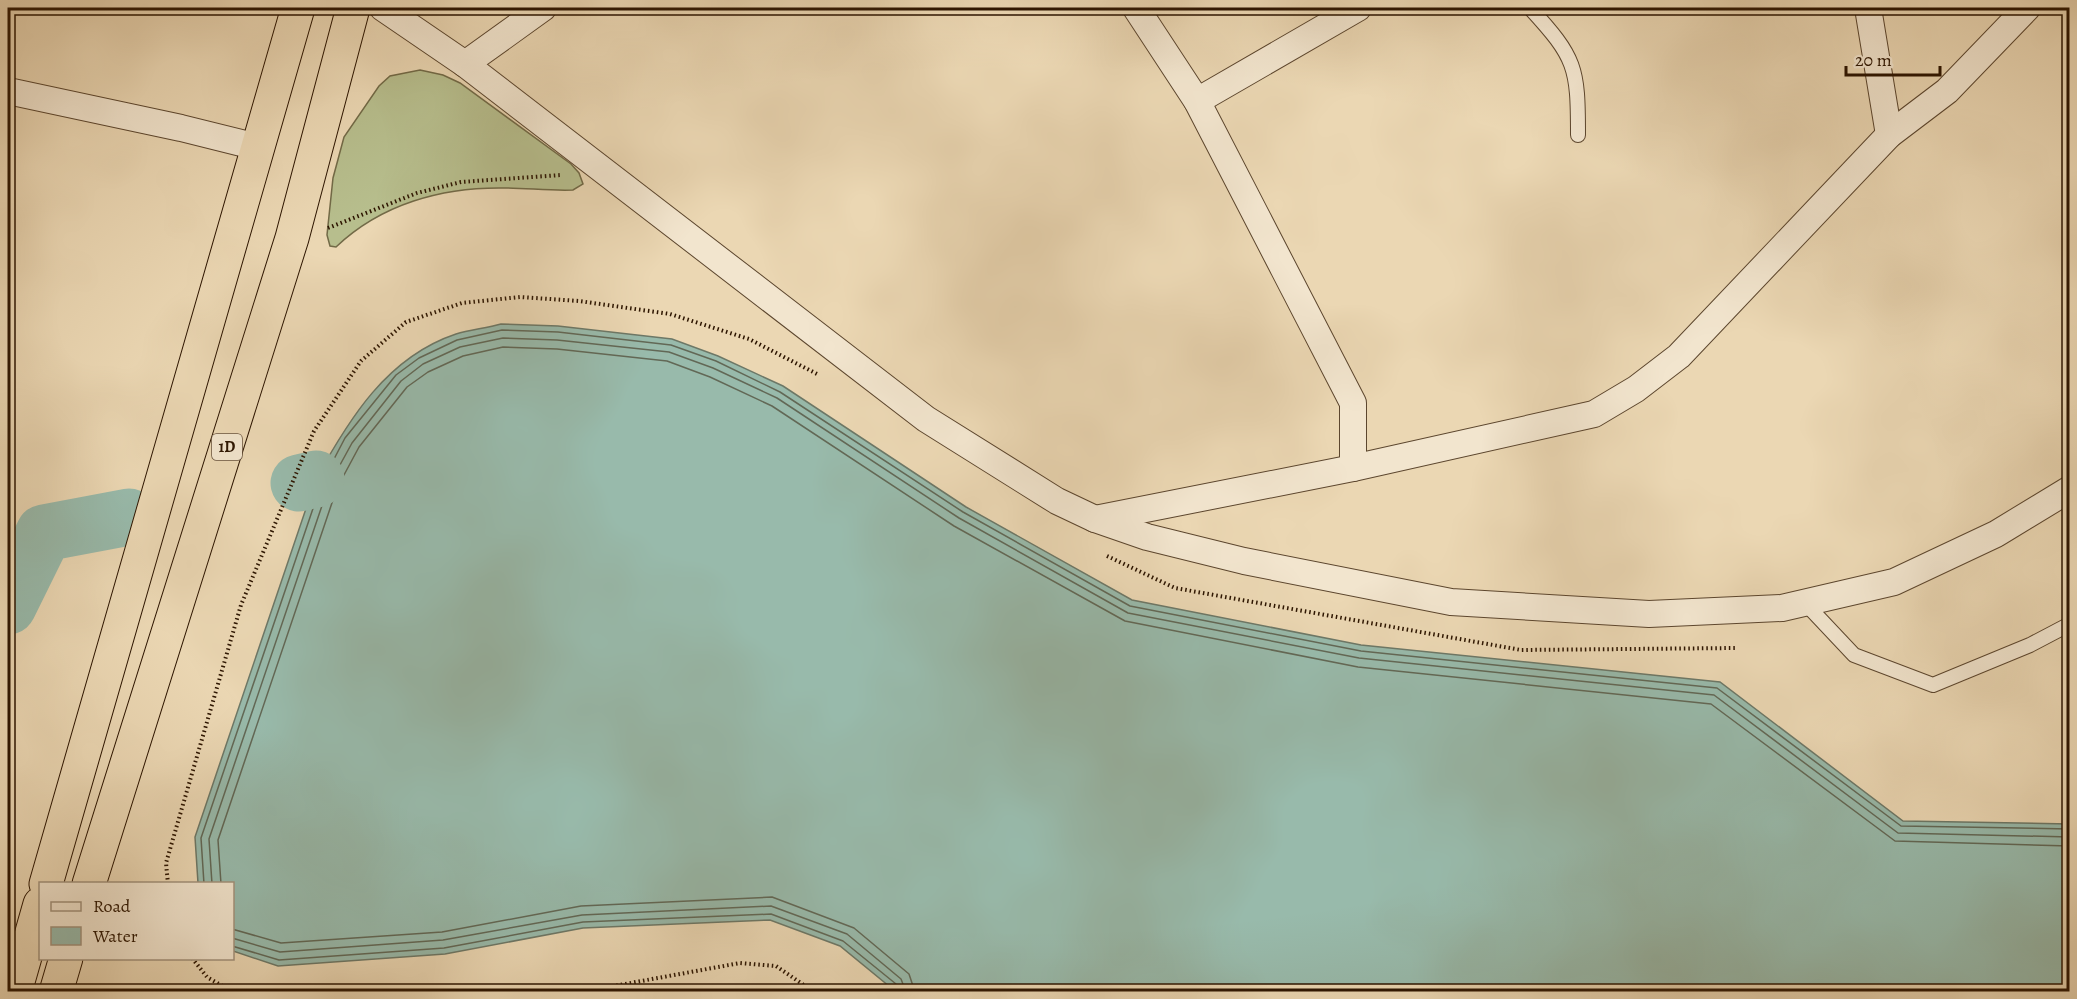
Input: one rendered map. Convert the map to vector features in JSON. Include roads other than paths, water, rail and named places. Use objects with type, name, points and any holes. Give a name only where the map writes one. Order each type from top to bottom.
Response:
[{"type":"highway","points":[[47,882],[298,8]]},
{"type":"highway","name":"1D","points":[[91,882],[292,238],[353,8]]},
{"type":"highway","points":[[15,992],[39,908]]},
{"type":"highway","points":[[56,992],[65,960]]},
{"type":"street","points":[[383,8],[465,64],[926,419],[1057,501],[1095,519],[1147,537],[1244,561],[1451,602],[1650,614],[1782,608],[1894,582],[1996,534],[2070,489]]},
{"type":"street","points":[[465,64],[543,8]]},
{"type":"street","points":[[1136,8],[1197,101],[1353,403],[1353,468]]},
{"type":"street","points":[[1197,101],[1358,8]]},
{"type":"street","points":[[1868,8],[1889,135]]},
{"type":"street","points":[[1095,519],[1353,468],[1594,414],[1636,389],[1678,356],[1889,135],[1947,91],[2027,8]]},
{"type":"street","points":[[8,91],[181,128],[257,147]]},
{"type":"lane","points":[[1530,8],[1557,37],[1571,59],[1578,87],[1578,135]]},
{"type":"lane","points":[[1806,603],[1854,656],[1933,685],[2030,645],[2070,624]]},
{"type":"water","points":[[501,324],[558,326],[672,339],[718,356],[783,386],[966,507],[1132,600],[1361,645],[1720,682],[1903,821],[2069,824],[2069,991],[895,991],[840,946],[770,920],[583,928],[445,954],[278,966],[234,951],[234,882],[198,882],[195,837],[316,479],[342,434],[372,393],[390,374],[432,344],[456,334]]},
{"type":"waterway","points":[[299,483],[316,479]]},
{"type":"waterway","points":[[8,606],[44,533],[129,517]]}]
